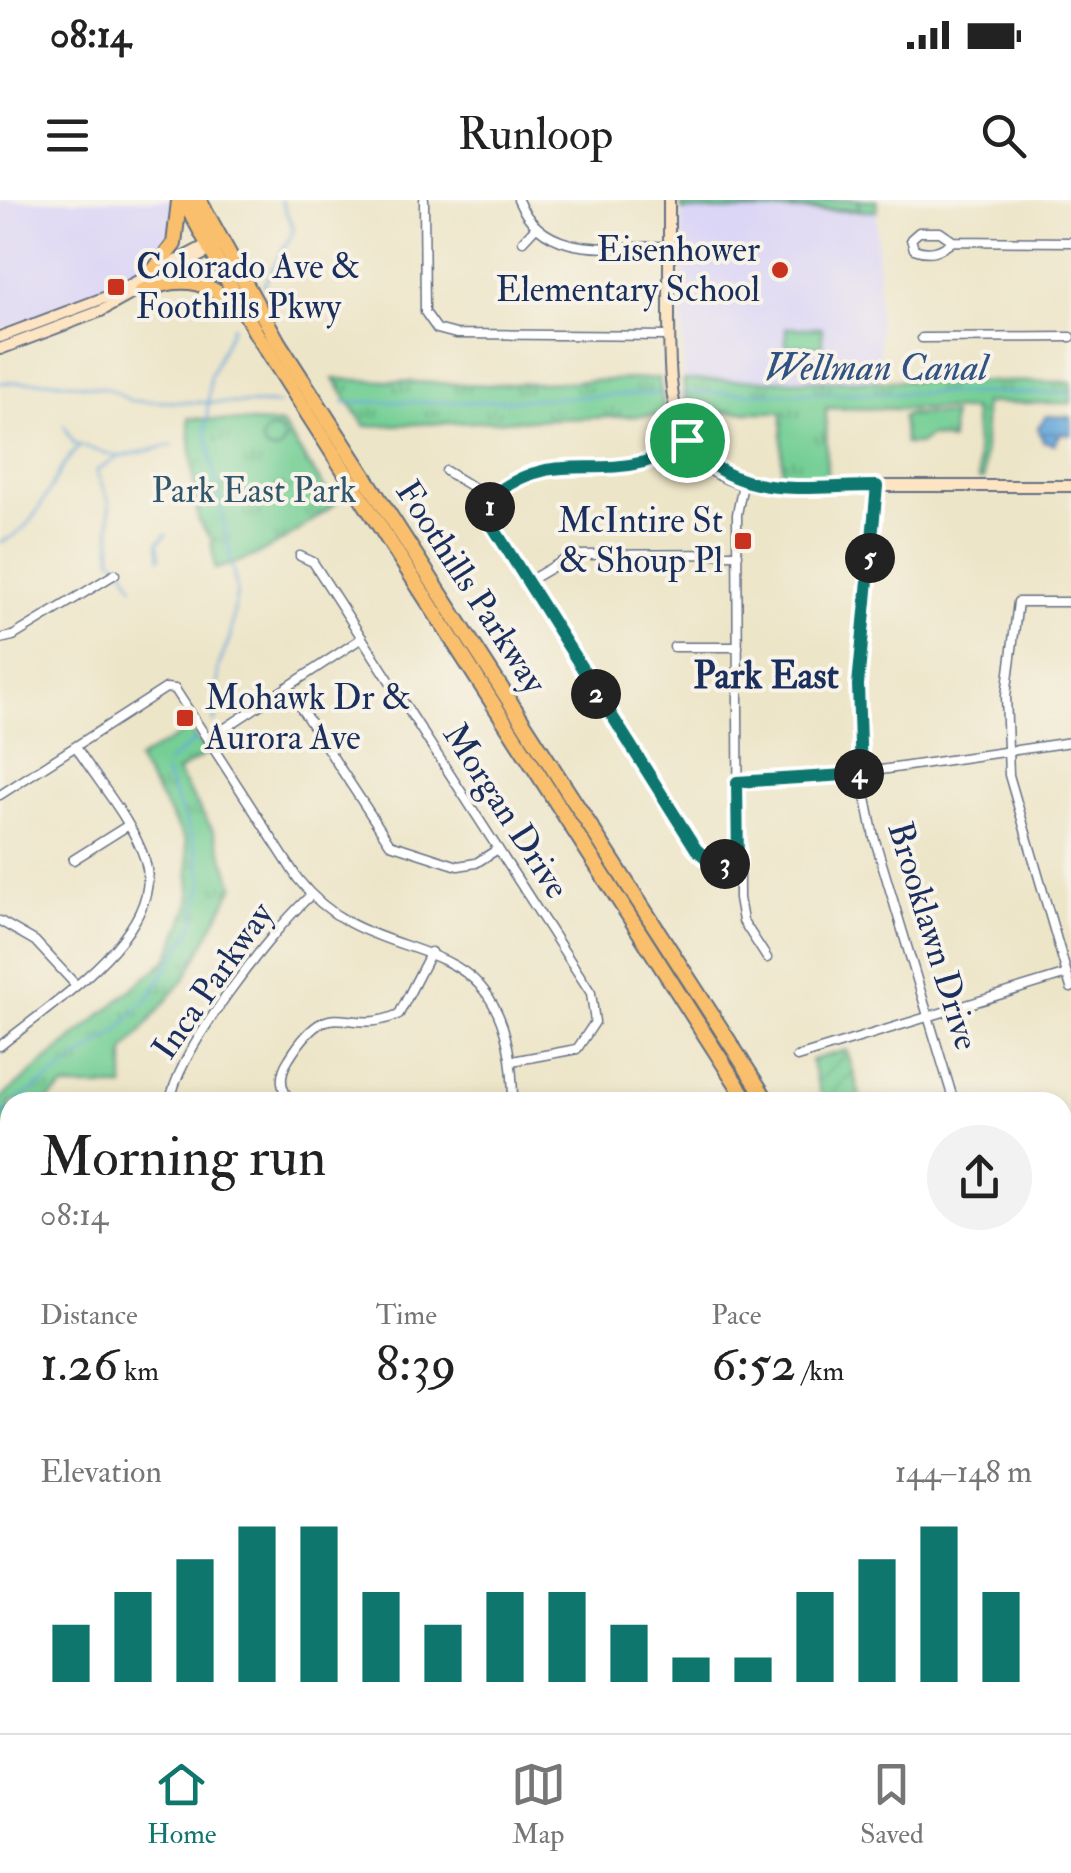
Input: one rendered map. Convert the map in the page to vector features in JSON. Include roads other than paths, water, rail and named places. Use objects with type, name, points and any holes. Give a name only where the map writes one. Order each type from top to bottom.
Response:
[{"type":"highway","name":"Foothills Parkway","points":[[181,200],[278,342],[762,1092]]},
{"type":"highway","points":[[151,274],[174,244],[181,200]]},
{"type":"highway","name":"Foothills Parkway","points":[[199,200],[211,246],[256,333],[742,1092]]},
{"type":"highway","points":[[142,291],[174,280],[205,284],[236,306],[256,333]]},
{"type":"street","points":[[424,200],[425,312],[437,328],[456,334],[670,336]]},
{"type":"street","points":[[518,200],[535,228],[550,239],[578,247],[669,246]]},
{"type":"street","points":[[669,200],[670,400],[687,440],[713,468],[744,484],[1071,486]]},
{"type":"street","points":[[523,241],[535,228]]},
{"type":"street","points":[[953,241],[940,252],[921,252],[914,250],[912,238],[920,232],[940,232],[953,241],[1071,242]]},
{"type":"street","points":[[0,337],[59,318],[211,246]]},
{"type":"street","points":[[0,349],[64,328],[142,291],[211,246]]},
{"type":"street","points":[[922,338],[1071,337]]},
{"type":"street","points":[[687,440],[638,464],[545,468],[505,487],[492,499],[490,528],[696,849],[708,860],[738,864]]},
{"type":"street","points":[[446,471],[492,499]]},
{"type":"street","points":[[744,484],[737,514],[740,911],[766,958]]},
{"type":"street","name":"Brooklawn Drive","points":[[877,486],[858,685],[861,774],[874,836],[951,1092]]},
{"type":"street","points":[[525,584],[573,555],[738,554]]},
{"type":"street","name":"Morgan Drive","points":[[300,556],[313,562],[591,993],[596,1012],[592,1032],[577,1049],[512,1061]]},
{"type":"street","points":[[0,638],[13,636],[115,574]]},
{"type":"street","points":[[1071,602],[1018,602],[1006,696],[1007,754],[1016,808],[1071,988]]},
{"type":"street","points":[[210,738],[362,638]]},
{"type":"street","points":[[674,647],[738,647]]},
{"type":"street","points":[[286,687],[390,844],[458,866],[476,862],[498,849]]},
{"type":"street","points":[[0,795],[166,688],[180,694],[311,896],[355,927],[430,952],[455,965],[486,994],[504,1026],[512,1061],[513,1092]]},
{"type":"street","points":[[737,782],[861,774],[1071,742]]},
{"type":"street","points":[[1,1044],[125,940],[146,904],[146,862],[76,747]]},
{"type":"street","points":[[73,860],[127,826]]},
{"type":"street","name":"Inca Parkway","points":[[173,1092],[179,1073],[262,947],[311,896]]},
{"type":"street","points":[[0,921],[35,941],[74,983]]},
{"type":"street","points":[[286,1092],[282,1070],[314,1024],[400,1017],[430,952]]},
{"type":"street","points":[[797,1057],[1066,974]]},
{"type":"water","points":[[1047,416],[1071,417],[1071,435],[1061,433],[1055,444],[1043,441],[1038,427]]},
{"type":"waterway","points":[[263,286],[294,230],[281,200]]},
{"type":"waterway","points":[[213,722],[218,714],[218,668],[230,637],[237,591],[206,431],[210,376],[233,326]]},
{"type":"waterway","name":"Wellman Canal","points":[[0,383],[55,381],[109,389],[131,401],[279,404]]},
{"type":"waterway","name":"Wellman Canal","points":[[344,402],[472,402],[659,393]]},
{"type":"waterway","name":"Wellman Canal","points":[[681,393],[1071,393]]},
{"type":"waterway","points":[[64,425],[74,444],[119,457]]},
{"type":"waterway","points":[[133,586],[120,563],[112,559],[109,501],[96,471],[119,457],[173,445]]},
{"type":"waterway","points":[[0,542],[26,525],[80,446]]},
{"type":"waterway","points":[[160,558],[158,543],[166,534]]},
{"type":"waterway","points":[[167,763],[197,739]]},
{"type":"waterway","points":[[30,1092],[115,1033],[150,996],[194,924],[203,880],[193,840],[165,773]]},
{"type":"place","name":"Eisenhower Elementary School","points":[[780,270]]},
{"type":"place","name":"Colorado Ave & Foothills Pkwy","points":[[116,287]]},
{"type":"place","name":"McIntire St & Shoup Pl","points":[[743,541]]},
{"type":"place","name":"Mohawk Dr & Aurora Ave","points":[[185,718]]},
{"type":"district","name":"Park East","points":[[766,676]]},
{"type":"park label","name":"Park East Park","points":[[254,491]]}]
